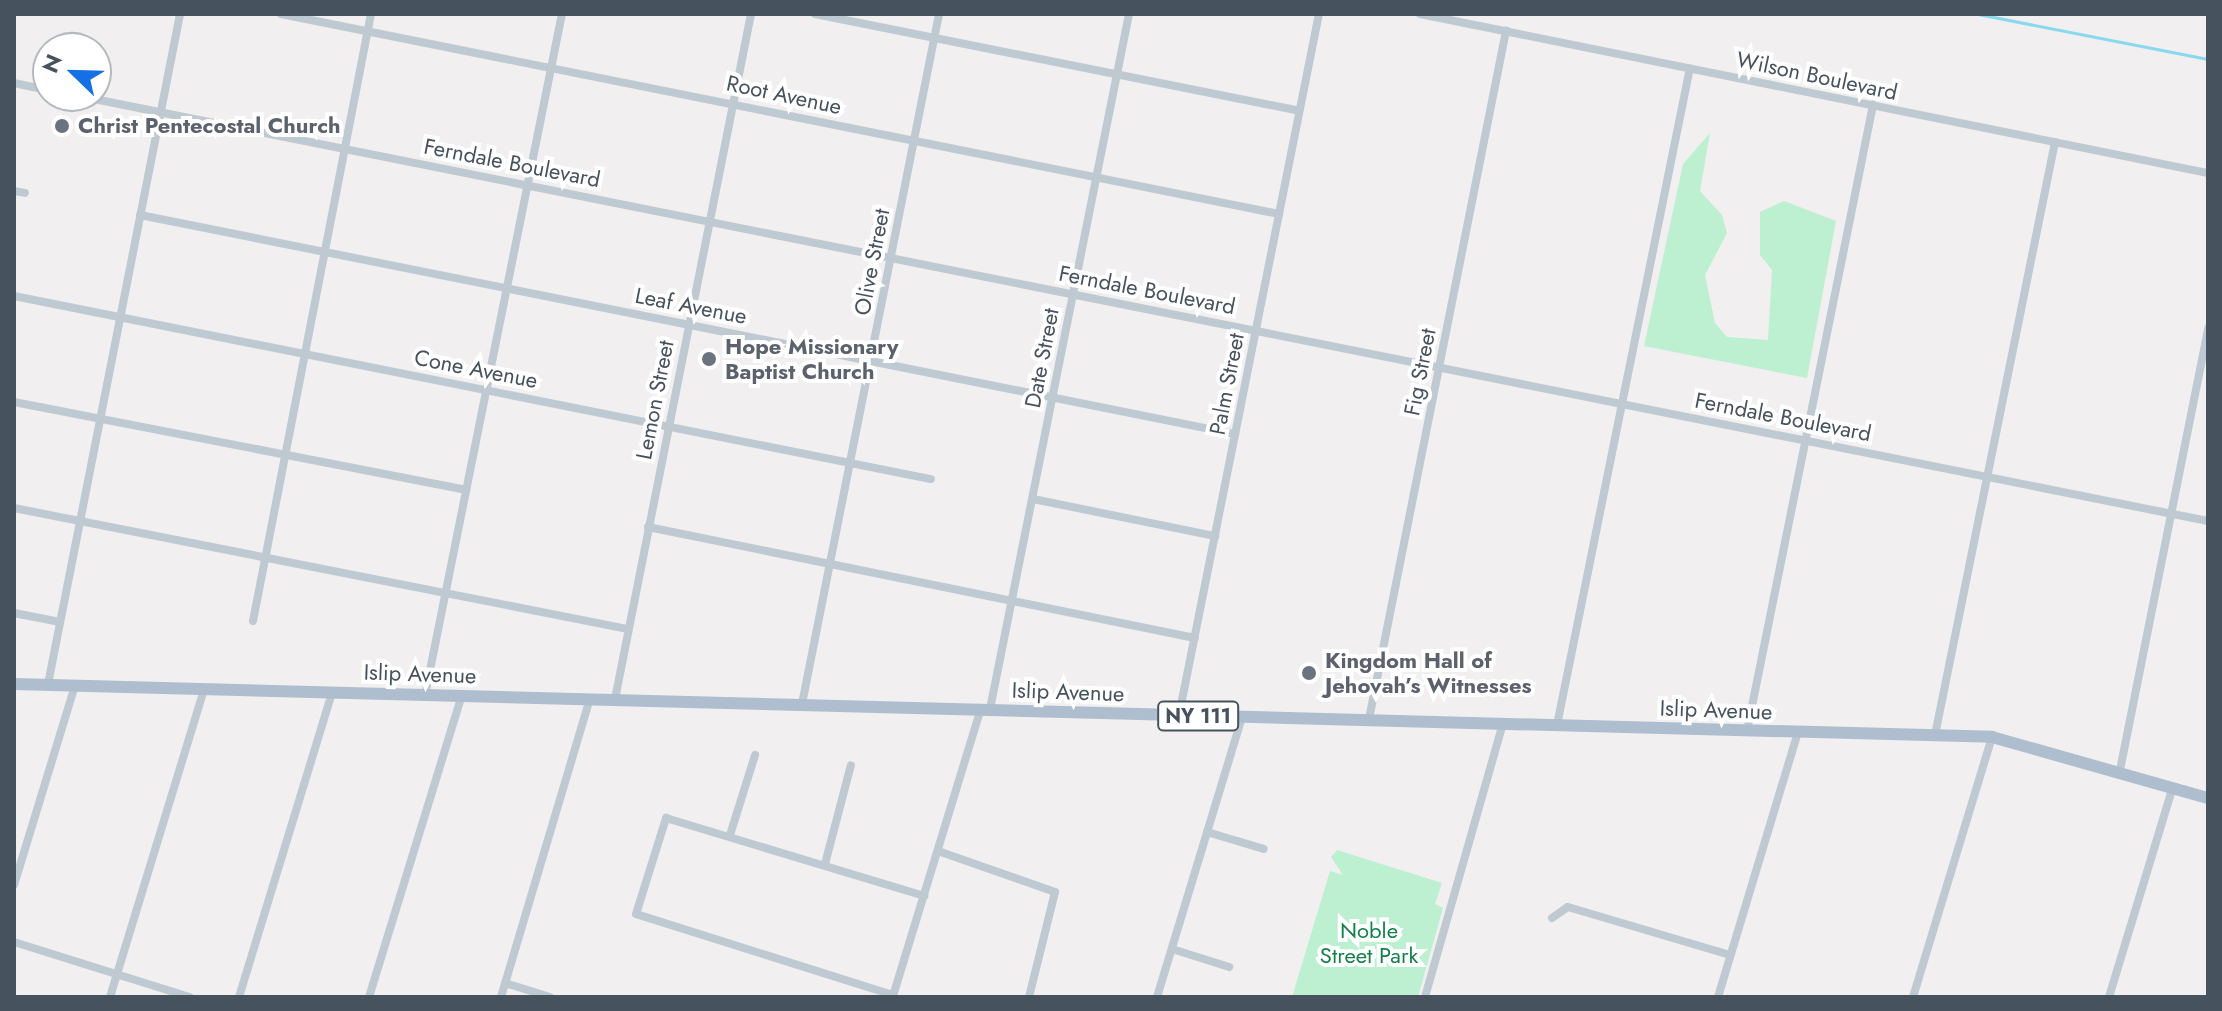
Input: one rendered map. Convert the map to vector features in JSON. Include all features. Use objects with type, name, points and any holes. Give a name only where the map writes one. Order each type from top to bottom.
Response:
[{"type":"main road","name":"Islip Avenue","points":[[14,684],[1992,737],[2120,770],[2208,798]]},
{"type":"street","points":[[48,684],[180,14]]},
{"type":"street","name":"Root Avenue","points":[[281,14],[1097,175],[1279,214]]},
{"type":"street","points":[[253,621],[262,557],[371,14]]},
{"type":"street","points":[[425,695],[562,14]]},
{"type":"street","name":"Lemon Street","points":[[615,699],[751,14]]},
{"type":"street","points":[[815,14],[1299,111]]},
{"type":"street","name":"Olive Street","points":[[802,704],[939,14]]},
{"type":"street","name":"Date Street","points":[[893,996],[986,709],[1033,499],[1129,14]]},
{"type":"street","name":"Palm Street","points":[[1179,715],[1319,14]]},
{"type":"street","name":"Wilson Boulevard","points":[[1420,14],[2208,173]]},
{"type":"street","name":"Fig Street","points":[[1369,719],[1506,31]]},
{"type":"street","points":[[1557,725],[1690,68]]},
{"type":"street","name":"Ferndale Boulevard","points":[[112,102],[2208,521]]},
{"type":"street","points":[[1747,731],[1873,105]]},
{"type":"street","points":[[1935,735],[2055,142]]},
{"type":"street","points":[[14,191],[25,193]]},
{"type":"street","name":"Leaf Avenue","points":[[140,215],[1235,434]]},
{"type":"street","name":"Cone Avenue","points":[[14,296],[931,479]]},
{"type":"street","points":[[2120,770],[2208,328]]},
{"type":"street","points":[[14,402],[466,490]]},
{"type":"street","points":[[1033,499],[1215,536]]},
{"type":"street","points":[[14,508],[628,629]]},
{"type":"street","points":[[648,527],[1195,638]]},
{"type":"street","points":[[14,613],[60,622]]},
{"type":"street","points":[[14,885],[75,686]]},
{"type":"street","points":[[110,997],[204,689]]},
{"type":"street","points":[[239,997],[332,692]]},
{"type":"street","points":[[369,997],[462,695]]},
{"type":"street","points":[[501,997],[590,699]]},
{"type":"street","points":[[1157,997],[1242,717]]},
{"type":"street","points":[[1425,997],[1503,724]]},
{"type":"street","points":[[1718,997],[1798,732]]},
{"type":"street","points":[[1913,997],[1992,737]]},
{"type":"street","points":[[730,835],[755,755]]},
{"type":"street","points":[[825,864],[851,765]]},
{"type":"street","points":[[2109,997],[2173,787]]},
{"type":"street","points":[[893,996],[636,914],[666,818],[924,896]]},
{"type":"street","points":[[1207,832],[1264,849]]},
{"type":"street","points":[[938,851],[1055,892],[1029,997]]},
{"type":"street","points":[[1552,918],[1568,907],[1730,955]]},
{"type":"street","points":[[14,942],[190,997]]},
{"type":"street","points":[[1172,949],[1229,967]]},
{"type":"street","points":[[505,983],[550,997]]},
{"type":"green space","points":[[1710,133],[1700,191],[1722,215],[1727,233],[1705,275],[1715,323],[1727,337],[1768,340],[1772,270],[1760,255],[1760,212],[1784,201],[1836,221],[1807,378],[1644,346],[1683,164]]},
{"type":"green space","name":"Noble Street Park","points":[[1337,850],[1442,883],[1435,904],[1443,908],[1418,997],[1292,997],[1330,871],[1343,875],[1331,857]]},
{"type":"waterway","points":[[1978,14],[2208,59]]},
{"type":"place","name":"Christ Pentecostal Church","points":[[62,126]]},
{"type":"place","name":"Hope Missionary Baptist Church","points":[[709,359]]},
{"type":"place","name":"Kingdom Hall of Jehovah’s Witnesses","points":[[1309,673]]}]
